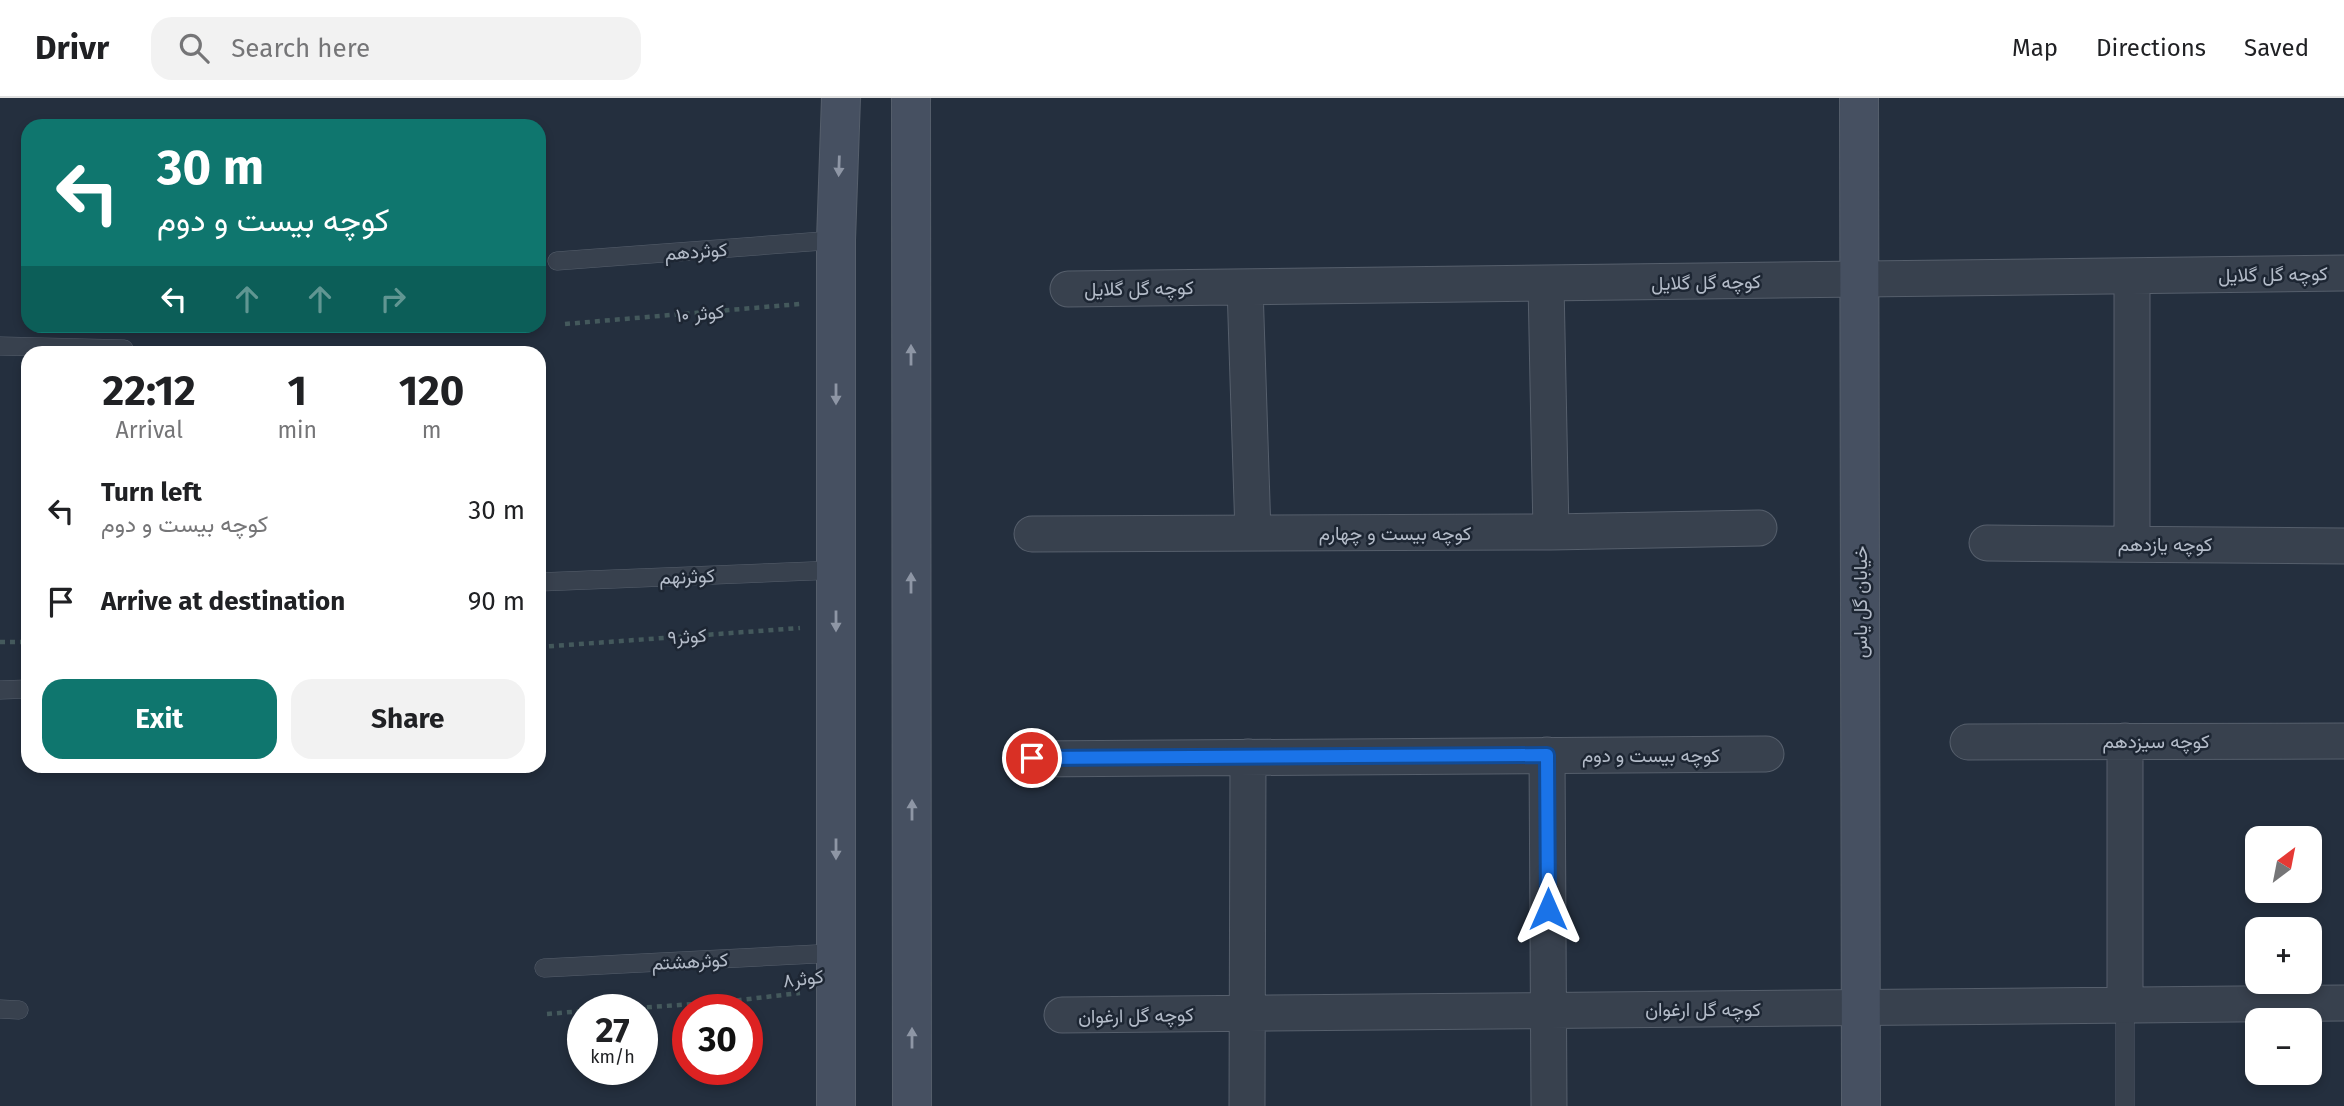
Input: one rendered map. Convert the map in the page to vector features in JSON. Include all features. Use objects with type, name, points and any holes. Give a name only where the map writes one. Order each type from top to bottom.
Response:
[{"type":"street","points":[[836,1106],[835,301],[841,98]]},
{"type":"street","points":[[911,98],[912,1106]]},
{"type":"street","name":"خیابان گل یاس","points":[[1859,98],[1861,1106]]},
{"type":"street","name":"کوچه گل گلایل","points":[[1068,289],[2344,273]]},
{"type":"street","points":[[2132,276],[2132,544]]},
{"type":"street","points":[[1546,284],[1551,532]]},
{"type":"street","points":[[1245,287],[1252,533]]},
{"type":"street","name":"کوچه بیست و چهارم","points":[[1032,534],[1551,532],[1759,528]]},
{"type":"street","name":"کوچه یازدهم","points":[[1987,543],[2344,546]]},
{"type":"street","points":[[2125,741],[2125,1005]]},
{"type":"street","name":"کوچه سیزدهم","points":[[1968,742],[2344,741]]},
{"type":"street","name":"کوچه بیست و دوم","points":[[1032,758],[1766,754]]},
{"type":"street","points":[[1547,755],[1549,1106]]},
{"type":"street","points":[[1247,1106],[1248,757]]},
{"type":"street","name":"کوچه گل ارغوان","points":[[1062,1015],[2344,1003]]},
{"type":"lane","name":"کوثردهم","points":[[557,261],[836,240]]},
{"type":"lane","points":[[0,346],[21,347]]},
{"type":"lane","name":"کوثرنهم","points":[[546,582],[836,570]]},
{"type":"lane","points":[[0,690],[21,689]]},
{"type":"lane","name":"کوثرهشتم","points":[[544,968],[836,971]]},
{"type":"lane","points":[[2125,1005],[2125,1106]]},
{"type":"lane","points":[[0,1009],[19,1010]]},
{"type":"path","name":"کوثر ۱۰","points":[[565,324],[835,301]]},
{"type":"path","name":"کوثر۹","points":[[546,646],[836,625]]},
{"type":"path","points":[[0,642],[21,642]]},
{"type":"path","name":"کوثر۸","points":[[658,1006],[723,1002],[836,971]]},
{"type":"path","points":[[547,1014],[567,1013]]},
{"type":"route","points":[[1032,758],[1547,755],[1548,909]]}]
